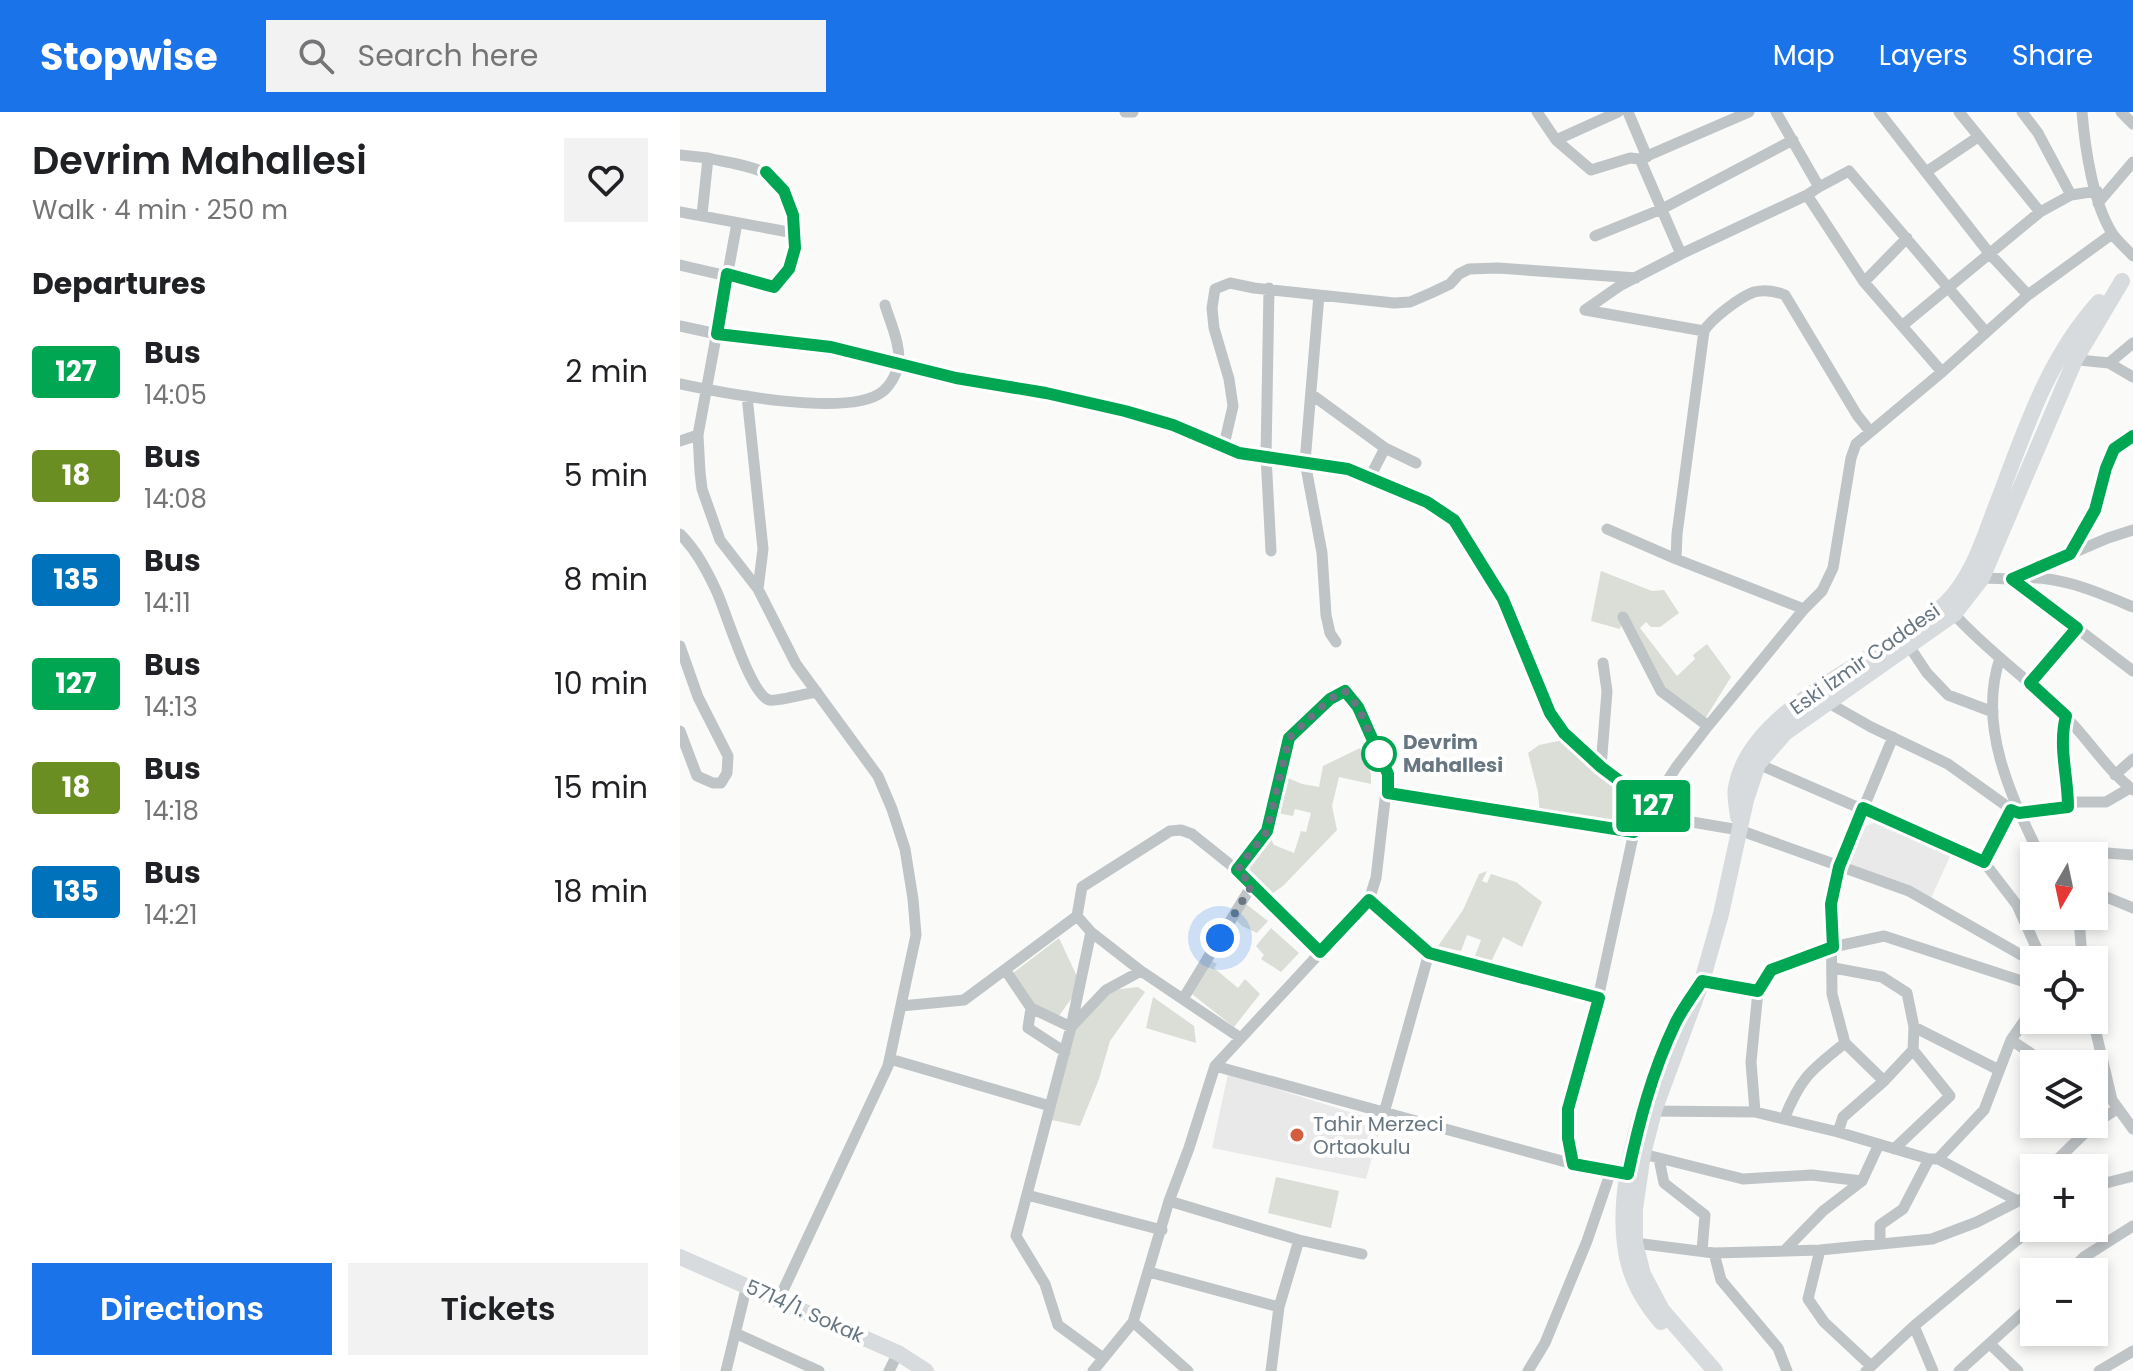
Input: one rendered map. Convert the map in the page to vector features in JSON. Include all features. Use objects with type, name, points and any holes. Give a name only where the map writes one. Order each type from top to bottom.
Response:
[{"type":"main road","name":"Eski İzmir Caddesi","points":[[1739,830],[1735,789],[1744,761],[1760,737],[1790,710],[1920,624],[1962,584],[1976,557],[2037,399],[2057,358],[2083,319],[2128,276]]},
{"type":"main road","name":"Eski İzmir Caddesi","points":[[1715,1371],[1662,1310],[1643,1274],[1635,1243],[1634,1175],[1651,1156],[1648,1111],[1702,981],[1758,764],[1785,733],[1954,614],[1982,578],[2075,360],[2128,276]]},
{"type":"main road","points":[[1648,1111],[1622,1221],[1625,1248],[1645,1304],[1703,1371]]},
{"type":"main road","name":"5714/1. Sokak","points":[[680,1257],[898,1353],[926,1371]]},
{"type":"street","points":[[1125,112],[1133,112]]},
{"type":"street","points":[[1537,112],[1556,140],[1591,170],[1630,158],[1644,158],[1749,112]]},
{"type":"street","points":[[1556,140],[1618,112]]},
{"type":"street","points":[[1628,112],[1681,254]]},
{"type":"street","points":[[1776,112],[1819,187]]},
{"type":"street","points":[[1879,112],[1989,253],[2028,295]]},
{"type":"street","points":[[2022,112],[2038,133],[2071,195]]},
{"type":"street","points":[[2082,112],[2085,150],[2098,197],[2112,234],[2133,256]]},
{"type":"street","points":[[2121,112],[2133,124]]},
{"type":"street","points":[[1964,114],[1978,137],[2040,212]]},
{"type":"street","points":[[1926,172],[1978,137]]},
{"type":"street","points":[[1595,236],[1662,209],[1793,140]]},
{"type":"street","points":[[680,155],[708,158],[766,172],[784,191],[793,215],[795,248],[789,269],[774,287],[680,265]]},
{"type":"street","points":[[702,215],[708,158]]},
{"type":"street","points":[[1903,325],[2040,212],[2071,195],[2098,197],[2133,162]]},
{"type":"street","points":[[1704,331],[1585,310],[1681,254],[1807,195],[1849,171],[1985,331]]},
{"type":"street","points":[[1807,195],[1864,282],[1942,372]]},
{"type":"street","points":[[680,212],[794,233]]},
{"type":"street","points":[[737,223],[698,435],[702,489],[720,540],[758,589],[796,664],[878,776],[905,849],[916,935],[890,1059],[882,1083],[779,1299]]},
{"type":"street","points":[[1573,1164],[1568,1138],[1568,1109],[1599,998],[1634,832],[1677,766],[1708,726],[1822,591],[1833,568],[1856,444],[2028,295],[2112,234]]},
{"type":"street","points":[[1864,282],[1907,238]]},
{"type":"street","points":[[1224,445],[1233,406],[1229,379],[1214,328],[1212,308],[1215,289],[1230,283],[1394,303],[1410,302],[1450,284],[1469,269],[1498,268],[1636,278]]},
{"type":"street","points":[[1269,288],[1266,456],[1271,551]]},
{"type":"street","points":[[1676,559],[1704,331],[1710,321],[1752,293],[1772,290],[1785,295],[1869,430]]},
{"type":"street","points":[[1319,295],[1305,462],[1322,553],[1326,615],[1330,633],[1336,642]]},
{"type":"street","points":[[680,384],[747,396],[830,404],[854,402],[882,393],[899,364],[885,305]]},
{"type":"street","points":[[680,326],[717,334],[831,347],[1125,411],[1173,425],[1239,453],[1348,469],[1427,502],[1454,520],[1503,599],[1550,713],[1564,733],[1601,767],[1653,806],[1692,822],[1739,830],[1909,891],[2020,954]]},
{"type":"street","points":[[2109,363],[2133,343]]},
{"type":"street","points":[[2057,358],[2109,363],[2133,377]]},
{"type":"street","points":[[1311,394],[1385,448],[1416,463]]},
{"type":"street","points":[[747,396],[763,549],[758,589]]},
{"type":"street","points":[[680,441],[698,435]]},
{"type":"street","points":[[2070,554],[2095,510],[2114,449],[2133,436]]},
{"type":"street","points":[[1370,477],[1385,448]]},
{"type":"street","points":[[1607,529],[1804,609]]},
{"type":"street","points":[[2012,579],[2133,530]]},
{"type":"street","points":[[680,534],[694,549],[717,592],[759,693],[765,699],[775,701],[817,692]]},
{"type":"street","points":[[1982,578],[2042,576],[2097,592],[2133,607]]},
{"type":"street","points":[[2012,579],[2133,671]]},
{"type":"street","points":[[1827,702],[1948,764],[2015,812],[2068,807],[2076,802],[2106,802],[2132,789],[2115,775],[2066,716],[1954,614]]},
{"type":"street","points":[[1623,617],[1661,691],[1708,726]]},
{"type":"street","points":[[2030,683],[2077,628]]},
{"type":"street","points":[[680,646],[698,697],[728,756],[727,773],[721,783],[697,776],[685,757],[680,731]]},
{"type":"street","points":[[1909,646],[1927,673],[1948,695],[1993,712]]},
{"type":"street","points":[[2000,658],[1994,680],[1993,712],[2002,769],[2015,812],[2032,842]]},
{"type":"street","points":[[1601,767],[1607,691],[1603,663]]},
{"type":"street","points":[[1093,1371],[1133,1322],[1169,1201],[1215,1066],[1369,900],[1376,878],[1388,774],[1358,707],[1345,691],[1330,699],[1289,738],[1267,831],[1237,870]]},
{"type":"street","points":[[2066,716],[2061,735],[2068,779],[2068,807]]},
{"type":"street","points":[[1884,1081],[1845,1043],[1832,994],[1831,904],[1839,867],[1893,737]]},
{"type":"street","points":[[2115,775],[2133,759]]},
{"type":"street","points":[[1758,764],[1984,862],[2017,905],[2036,946]]},
{"type":"street","points":[[1388,793],[1634,832]]},
{"type":"street","points":[[1984,862],[2015,812]]},
{"type":"street","points":[[901,1006],[964,1000],[1077,916],[1082,887],[1170,831],[1181,830],[1192,834],[1237,870],[1320,952]]},
{"type":"street","points":[[2108,853],[2133,855]]},
{"type":"street","points":[[1183,999],[1252,885]]},
{"type":"street","points":[[2108,898],[2133,908]]},
{"type":"street","points":[[1369,900],[1429,953],[1599,998]]},
{"type":"street","points":[[1077,916],[1091,932],[1141,971],[1239,1037]]},
{"type":"street","points":[[1091,932],[1065,1052],[1016,1236],[1045,1284],[1058,1325],[1103,1358]]},
{"type":"street","points":[[1755,1112],[1751,1062],[1758,991],[1771,970],[1833,947],[1884,936],[2020,980]]},
{"type":"street","points":[[1384,1113],[1429,953]]},
{"type":"street","points":[[1834,968],[1882,977],[1907,993],[1914,1027],[1913,1050],[1843,1117],[1838,1132]]},
{"type":"street","points":[[1006,971],[1031,1008],[1071,1027]]},
{"type":"street","points":[[1071,1027],[1106,990],[1141,971]]},
{"type":"street","points":[[1702,981],[1758,991]]},
{"type":"street","points":[[1031,1008],[1028,1028],[1065,1052]]},
{"type":"street","points":[[1914,1027],[1999,1070]]},
{"type":"street","points":[[1880,1243],[1880,1225],[1903,1209],[1934,1159],[1984,1110],[2011,1040],[2020,1027]]},
{"type":"street","points":[[2096,1034],[2110,1092],[2117,1109],[2133,1129]]},
{"type":"street","points":[[2011,1040],[2026,1050]]},
{"type":"street","points":[[1784,1119],[1795,1092],[1808,1072],[1845,1043]]},
{"type":"street","points":[[1894,1149],[1950,1096],[1913,1050]]},
{"type":"street","points":[[890,1059],[1050,1106]]},
{"type":"street","points":[[1215,1066],[1573,1164],[1634,1175]]},
{"type":"street","points":[[2108,1115],[2117,1109]]},
{"type":"street","points":[[1648,1111],[1755,1112],[1838,1132],[1934,1159],[2016,1200]]},
{"type":"street","points":[[2063,1154],[2080,1138]]},
{"type":"street","points":[[1785,1250],[1823,1211],[1862,1181],[1879,1144]]},
{"type":"street","points":[[1651,1156],[1743,1179],[1812,1175],[1862,1181]]},
{"type":"street","points":[[1651,1156],[1664,1183],[1705,1215],[1708,1252],[1721,1280],[1778,1348],[1787,1371]]},
{"type":"street","points":[[1528,1371],[1545,1343],[1587,1241],[1611,1171]]},
{"type":"street","points":[[2108,1182],[2133,1176]]},
{"type":"street","points":[[1027,1195],[1162,1230]]},
{"type":"street","points":[[1635,1243],[1708,1252],[1820,1250],[1932,1239],[1977,1222],[2020,1198]]},
{"type":"street","points":[[1169,1201],[1299,1240],[1362,1254]]},
{"type":"street","points":[[2083,1258],[2133,1226]]},
{"type":"street","points":[[1820,1250],[1808,1299],[1824,1322],[1868,1368],[2020,1238]]},
{"type":"street","points":[[1271,1371],[1279,1307],[1299,1240]]},
{"type":"street","points":[[1149,1272],[1279,1307]]},
{"type":"street","points":[[726,1371],[747,1285]]},
{"type":"street","points":[[1959,1371],[2020,1316]]},
{"type":"street","points":[[1133,1322],[1188,1371]]},
{"type":"street","points":[[1914,1326],[1933,1371]]},
{"type":"street","points":[[735,1333],[819,1371]]},
{"type":"street","points":[[1990,1344],[2018,1371]]},
{"type":"street","points":[[2099,1371],[2133,1351]]},
{"type":"street","points":[[889,1371],[898,1353]]},
{"type":"shaded area","points":[[1601,571],[1652,591],[1664,590],[1679,613],[1660,627],[1651,627],[1646,622],[1640,628],[1677,676],[1695,659],[1693,655],[1707,644],[1731,677],[1703,722],[1661,691],[1623,618],[1620,629],[1591,621]]},
{"type":"shaded area","points":[[1563,740],[1634,806],[1623,831],[1540,817],[1538,792],[1528,753],[1539,745]]},
{"type":"shaded area","points":[[1360,748],[1371,774],[1371,784],[1339,777],[1332,806],[1337,830],[1283,886],[1269,896],[1237,870],[1267,831],[1274,845],[1294,853],[1301,831],[1306,832],[1311,813],[1295,809],[1293,816],[1272,812],[1281,775],[1319,787],[1323,766]]},
{"type":"shaded area","points":[[1884,818],[1953,850],[1930,900],[1842,864],[1851,833]]},
{"type":"shaded area","points":[[1487,871],[1482,881],[1487,883],[1491,874],[1516,882],[1542,902],[1522,947],[1503,937],[1491,962],[1475,956],[1481,940],[1467,935],[1461,951],[1438,946],[1463,910],[1479,874]]},
{"type":"shaded area","points":[[1242,901],[1268,921],[1257,933],[1242,926],[1233,917]]},
{"type":"shaded area","points":[[1271,928],[1299,953],[1281,972],[1261,959],[1264,955],[1256,946]]},
{"type":"shaded area","points":[[1059,938],[1081,985],[1056,1020],[1031,1008],[1009,976]]},
{"type":"shaded area","points":[[1208,959],[1217,964],[1214,968],[1238,988],[1245,979],[1260,994],[1234,1027],[1188,991]]},
{"type":"shaded area","points":[[1138,987],[1145,992],[1110,1041],[1080,1126],[1047,1119],[1071,1027],[1113,990]]},
{"type":"shaded area","points":[[1153,997],[1194,1026],[1196,1043],[1146,1028]]},
{"type":"shaded area","name":"Tahir Merzeci Ortaokulu","points":[[1228,1074],[1382,1122],[1366,1179],[1212,1148]]},
{"type":"shaded area","points":[[1276,1177],[1339,1191],[1331,1228],[1268,1213]]},
{"type":"bus line","name":"127","points":[[766,172],[784,191],[793,215],[795,248],[789,269],[774,287],[727,274],[717,334],[831,347],[956,378],[1046,393],[1125,411],[1173,425],[1239,453],[1348,469],[1427,502],[1454,520],[1503,599],[1550,713],[1564,733],[1601,767],[1653,806],[1634,832],[1388,793],[1388,774],[1358,707],[1345,691],[1330,699],[1289,738],[1267,831],[1237,870],[1320,952],[1369,900],[1429,953],[1599,998],[1568,1109],[1568,1138],[1573,1164],[1628,1174],[1641,1111],[1655,1071],[1676,1021],[1702,981],[1758,991],[1771,970],[1833,947],[1831,904],[1839,867],[1863,808],[1984,862],[2011,810],[2019,813],[2068,807],[2068,779],[2061,735],[2066,716],[2030,683],[2077,628],[2012,579],[2070,554],[2095,510],[2114,449],[2133,436]]},
{"type":"place","name":"Devrim Mahallesi","points":[[1379,754]]},
{"type":"place","name":"Tahir Merzeci Ortaokulu","points":[[1297,1135]]},
{"type":"route","points":[[1220,938],[1252,885],[1237,870],[1267,831],[1289,738],[1330,699],[1345,691],[1358,707],[1379,754]]}]
